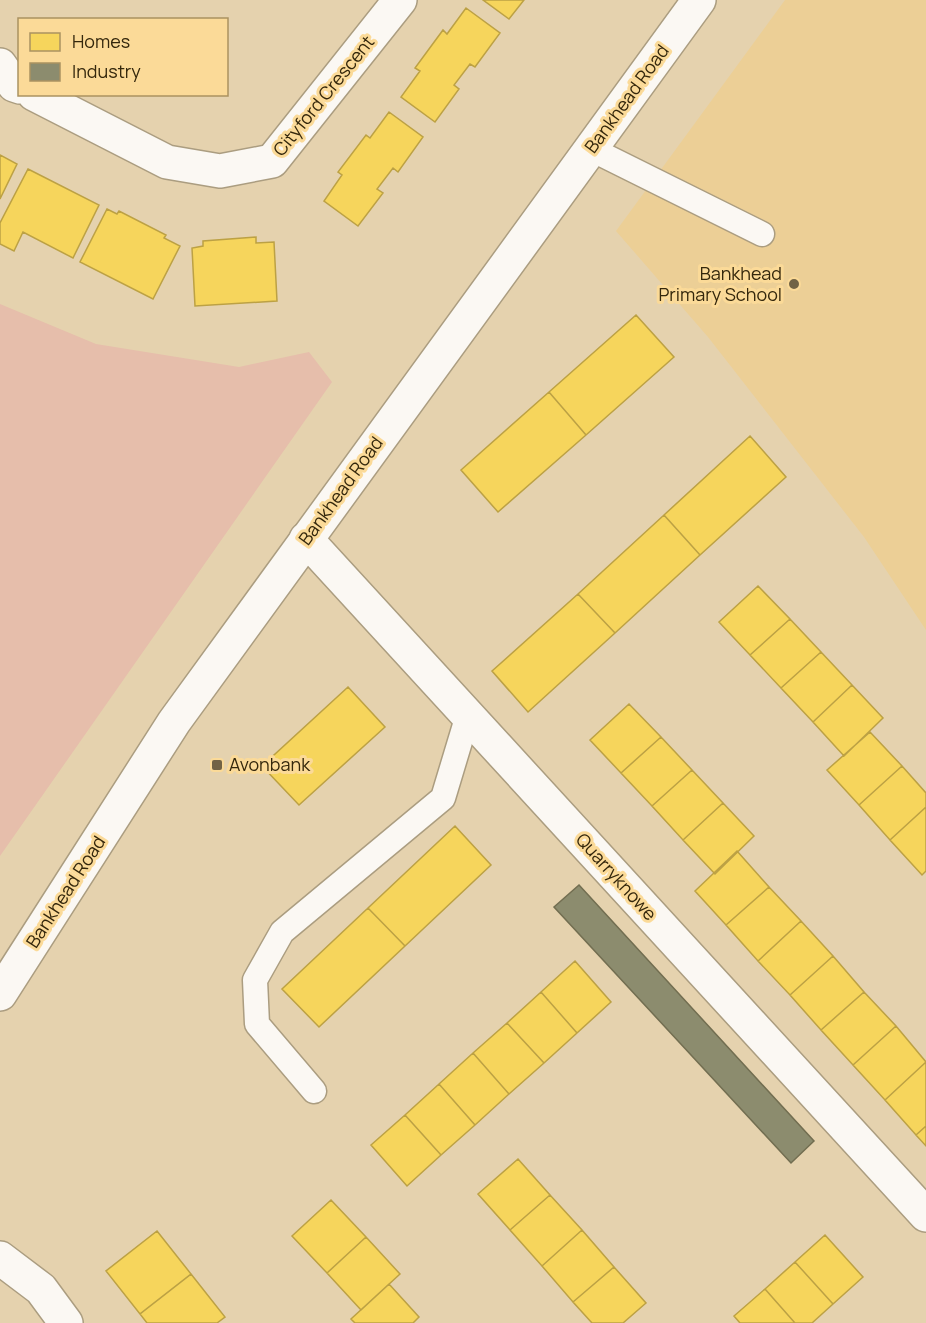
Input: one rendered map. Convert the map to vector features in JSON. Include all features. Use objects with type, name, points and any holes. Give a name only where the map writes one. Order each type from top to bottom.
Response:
[{"type":"street","name":"Cityford Crescent","points":[[38,96],[167,162],[220,171],[272,161],[400,0]]},
{"type":"street","name":"Bankhead Road","points":[[0,994],[174,722],[699,0]]},
{"type":"street","points":[[0,65],[14,85],[18,86]]},
{"type":"street","name":"Quarryknowe","points":[[306,539],[926,1215]]},
{"type":"street","points":[[0,1258],[41,1288],[66,1323]]},
{"type":"lane","points":[[591,149],[762,234]]},
{"type":"lane","points":[[314,1091],[257,1024],[255,980],[282,932],[443,798],[468,715]]},
{"type":"shaded area","name":"Bankhead Primary School","points":[[785,0],[926,0],[926,630],[864,537],[708,337],[616,231]]},
{"type":"shaded area","points":[[0,304],[96,344],[239,367],[309,352],[332,382],[0,856]]},
{"type":"building: Homes","points":[[483,0],[524,0],[509,19]]},
{"type":"building: Homes","points":[[466,8],[500,33],[475,67],[470,64],[454,85],[459,89],[435,122],[401,97],[420,71],[415,68],[443,30],[447,34]]},
{"type":"building: Homes","points":[[389,112],[423,137],[398,172],[393,168],[377,189],[383,193],[358,226],[324,201],[342,175],[338,172],[366,135],[370,138]]},
{"type":"building: Homes","points":[[0,155],[17,164],[0,199]]},
{"type":"building: Homes","points":[[28,169],[99,205],[73,258],[23,232],[14,251],[0,244],[0,223]]},
{"type":"building: Homes","points":[[107,209],[117,214],[119,211],[166,235],[164,238],[180,246],[153,299],[80,262]]},
{"type":"building: Homes","points":[[256,237],[256,243],[274,242],[277,301],[195,306],[192,248],[203,246],[203,241]]},
{"type":"building: Homes","points":[[636,315],[674,357],[586,435],[549,392]]},
{"type":"building: Homes","points":[[549,392],[586,435],[498,512],[461,470]]},
{"type":"building: Homes","points":[[750,436],[786,477],[700,555],[664,515]]},
{"type":"building: Homes","points":[[664,515],[700,555],[615,633],[578,594]]},
{"type":"building: Homes","points":[[758,586],[790,619],[750,655],[719,622]]},
{"type":"building: Homes","points":[[578,594],[615,633],[528,712],[492,671]]},
{"type":"building: Homes","points":[[790,619],[821,652],[781,688],[750,655]]},
{"type":"building: Homes","points":[[821,652],[852,685],[813,722],[781,688]]},
{"type":"building: Homes","points":[[852,685],[883,718],[844,756],[813,722]]},
{"type":"building: Homes","points":[[348,687],[385,727],[299,805],[262,766]]},
{"type":"building: Homes","points":[[629,704],[661,737],[621,773],[590,740]]},
{"type":"building: Homes","points":[[870,732],[902,766],[859,805],[827,770]]},
{"type":"building: Homes","points":[[661,737],[692,770],[652,806],[621,773]]},
{"type":"building: Homes","points":[[902,766],[926,793],[926,807],[890,840],[859,805]]},
{"type":"building: Homes","points":[[692,770],[723,803],[683,840],[652,806]]},
{"type":"building: Homes","points":[[723,803],[754,836],[715,874],[683,840]]},
{"type":"building: Homes","points":[[926,807],[926,871],[922,875],[890,840]]},
{"type":"building: Homes","points":[[455,826],[491,865],[405,946],[368,908]]},
{"type":"building: Homes","points":[[737,851],[769,887],[726,925],[695,891]]},
{"type":"building: Homes","points":[[769,887],[801,921],[758,961],[726,925]]},
{"type":"building: Homes","points":[[368,908],[405,946],[319,1027],[282,989]]},
{"type":"building: Homes","points":[[801,921],[833,956],[790,995],[758,961]]},
{"type":"building: Homes","points":[[833,956],[864,992],[821,1030],[790,995]]},
{"type":"building: Homes","points":[[575,961],[611,1002],[577,1033],[541,992]]},
{"type":"building: Homes","points":[[541,992],[577,1033],[544,1063],[507,1023]]},
{"type":"building: Homes","points":[[864,992],[896,1026],[853,1065],[821,1030]]},
{"type":"building: Homes","points":[[507,1023],[544,1063],[509,1094],[473,1053]]},
{"type":"building: Homes","points":[[896,1026],[926,1062],[885,1100],[853,1065]]},
{"type":"building: Homes","points":[[473,1053],[509,1094],[475,1125],[439,1084]]},
{"type":"building: Homes","points":[[926,1062],[926,1126],[916,1135],[885,1100]]},
{"type":"building: Homes","points":[[439,1084],[475,1125],[441,1155],[405,1115]]},
{"type":"building: Homes","points":[[405,1115],[441,1155],[407,1186],[371,1145]]},
{"type":"building: Homes","points":[[926,1126],[926,1146],[916,1135]]},
{"type":"building: Homes","points":[[518,1159],[550,1195],[510,1230],[478,1194]]},
{"type":"building: Homes","points":[[550,1195],[582,1230],[542,1266],[510,1230]]},
{"type":"building: Homes","points":[[331,1200],[366,1237],[327,1273],[292,1236]]},
{"type":"building: Homes","points":[[582,1230],[614,1267],[573,1302],[542,1266]]},
{"type":"building: Homes","points":[[157,1231],[191,1274],[140,1314],[106,1271]]},
{"type":"building: Homes","points":[[825,1235],[863,1277],[833,1304],[795,1262]]},
{"type":"building: Homes","points":[[366,1237],[400,1274],[361,1310],[327,1273]]},
{"type":"building: Homes","points":[[795,1262],[833,1304],[812,1323],[795,1323],[765,1289]]},
{"type":"building: Homes","points":[[614,1267],[646,1303],[623,1323],[592,1323],[573,1302]]},
{"type":"building: Homes","points":[[191,1274],[225,1317],[217,1323],[147,1323],[140,1314]]},
{"type":"building: Homes","points":[[389,1284],[419,1317],[413,1323],[355,1323],[351,1319]]},
{"type":"building: Homes","points":[[765,1289],[795,1323],[740,1323],[734,1316]]},
{"type":"building: Industry","points":[[579,885],[814,1141],[791,1163],[554,907]]},
{"type":"place","name":"Bankhead Primary School","points":[[794,284]]},
{"type":"place","name":"Avonbank","points":[[217,765]]}]
